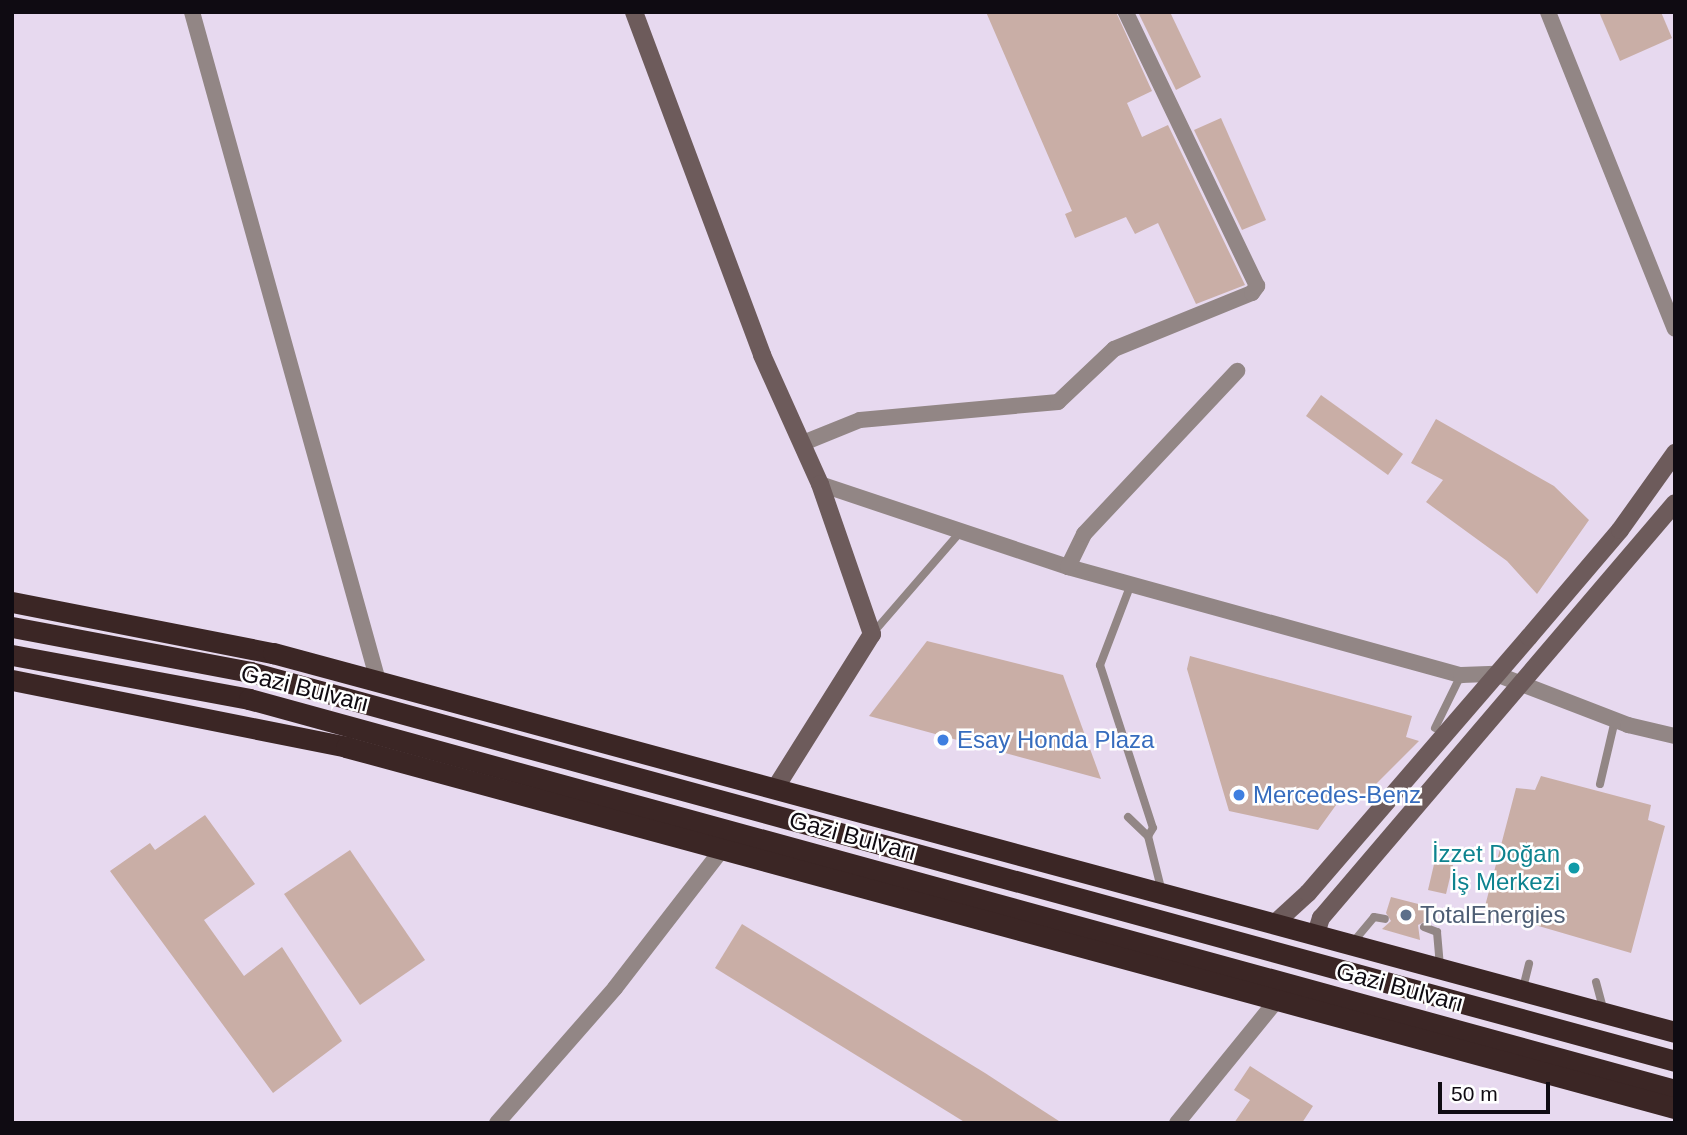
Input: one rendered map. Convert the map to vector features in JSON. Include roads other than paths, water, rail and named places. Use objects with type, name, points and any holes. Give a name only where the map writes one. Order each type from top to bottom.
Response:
[{"type":"highway","points":[[12,602],[273,653],[1675,1032]]},
{"type":"highway","name":"Gazi Bulvarı","points":[[12,627],[250,672],[1675,1061]]},
{"type":"highway","name":"Gazi Bulvarı","points":[[12,655],[249,699],[1675,1090]]},
{"type":"highway","points":[[12,680],[346,747],[724,853],[1675,1108]]},
{"type":"street","points":[[192,12],[378,681]]},
{"type":"street","points":[[634,12],[762,355],[820,484],[872,634],[774,790]]},
{"type":"street","points":[[803,443],[860,421],[1058,402],[1114,349],[1252,293],[1257,286],[1126,12]]},
{"type":"street","points":[[1548,12],[1675,329]]},
{"type":"street","points":[[1068,567],[1084,534],[1237,371]]},
{"type":"street","points":[[1274,924],[1308,893],[1620,530],[1675,453]]},
{"type":"street","points":[[820,484],[963,529],[1068,567],[1461,675],[1496,674],[1615,720],[1675,736]]},
{"type":"street","points":[[1316,934],[1321,918],[1525,684],[1675,503]]},
{"type":"street","points":[[497,1123],[724,853],[732,830]]},
{"type":"street","points":[[1177,1123],[1276,1001]]},
{"type":"lane","points":[[872,634],[963,529]]},
{"type":"lane","points":[[1131,584],[1100,665],[1153,828],[1148,836]]},
{"type":"lane","points":[[1435,728],[1461,675]]},
{"type":"lane","points":[[1601,784],[1615,720]]},
{"type":"lane","points":[[1128,817],[1148,836],[1162,895]]},
{"type":"lane","points":[[1352,944],[1374,917],[1385,919]]},
{"type":"lane","points":[[1424,927],[1437,932],[1440,968]]},
{"type":"lane","points":[[1522,990],[1530,964]]},
{"type":"lane","points":[[1596,982],[1604,1012]]},
{"type":"place","name":"Esay Honda Plaza","points":[[943,740]]},
{"type":"place","name":"Mercedes-Benz","points":[[1239,795]]},
{"type":"place","name":"İzzet Doğan İş Merkezi","points":[[1574,868]]},
{"type":"place","name":"TotalEnergies","points":[[1406,915]]}]
